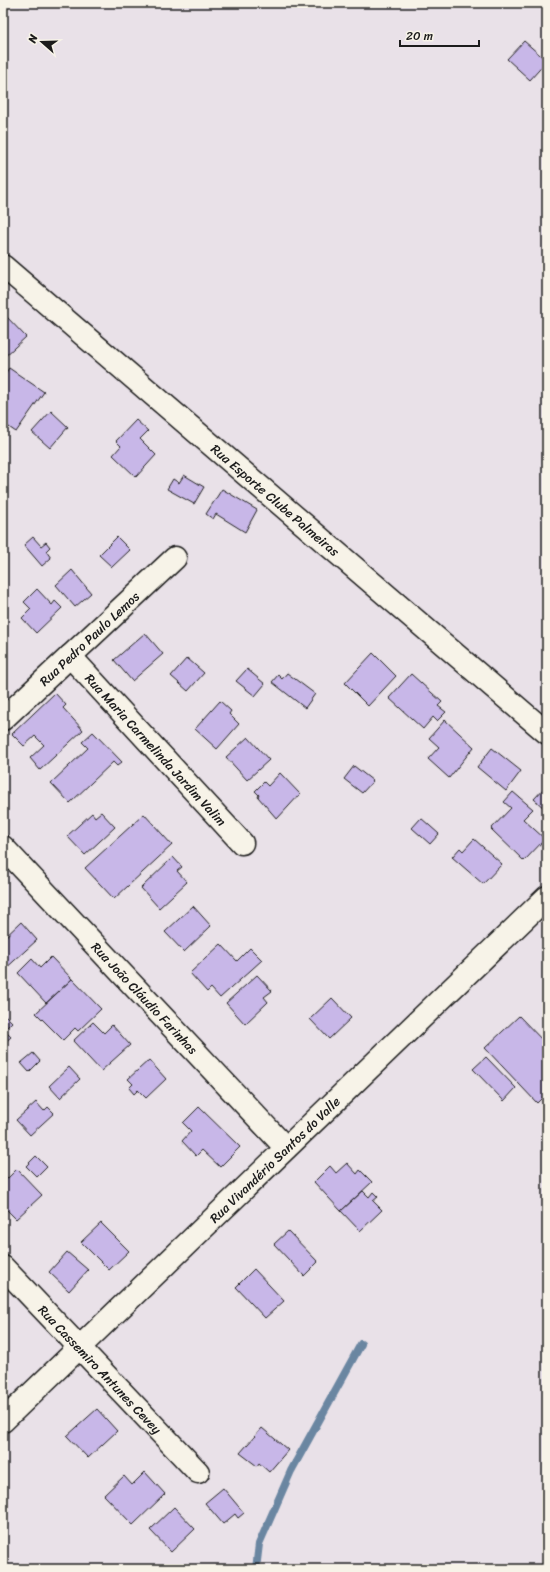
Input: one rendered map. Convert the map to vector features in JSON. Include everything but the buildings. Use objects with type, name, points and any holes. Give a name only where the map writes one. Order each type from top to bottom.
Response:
[{"type":"street","name":"Rua Esporte Clube Palmeiras","points":[[3,266],[547,733]]},
{"type":"street","name":"Rua Pedro Paulo Lemos","points":[[3,719],[175,558]]},
{"type":"street","name":"Rua Maria Carmelinda Jardim Valim","points":[[70,656],[242,843]]},
{"type":"street","name":"Rua João Cláudio Farinhas","points":[[3,847],[286,1148]]},
{"type":"street","name":"Rua Vivandério Santos do Valle","points":[[3,1421],[547,897]]},
{"type":"street","name":"Rua Cassemiro Antunes Cevey","points":[[3,1267],[198,1472]]},
{"type":"waterway","points":[[256,1569],[259,1544],[291,1471],[361,1344]]}]
